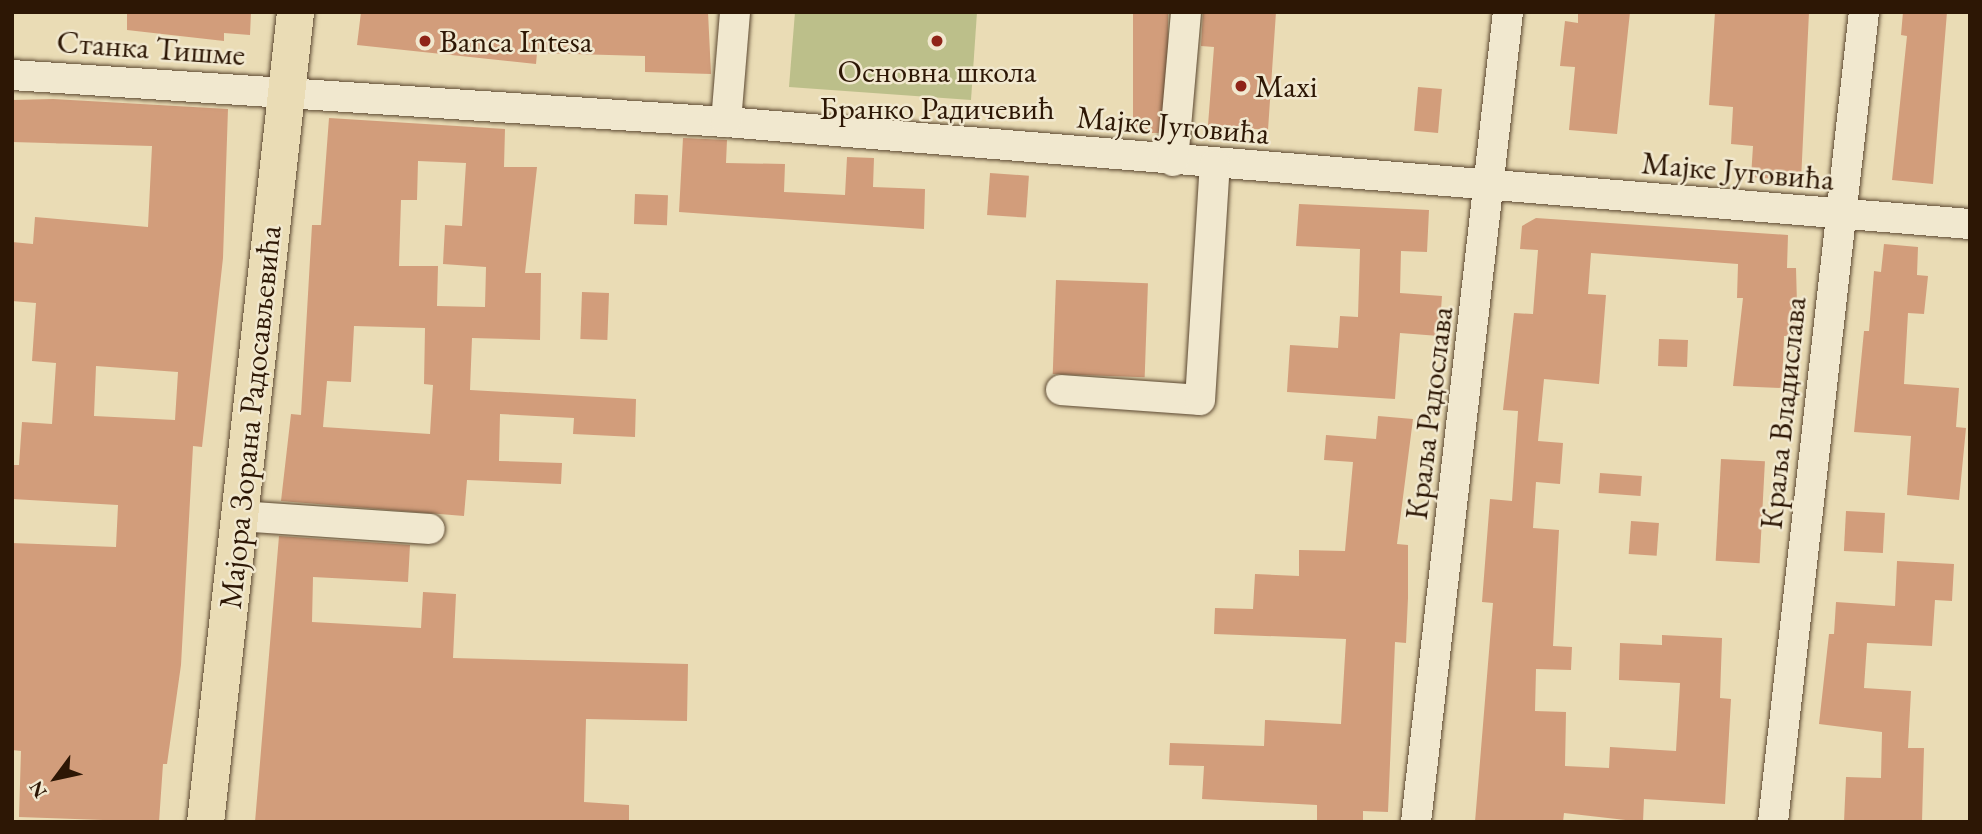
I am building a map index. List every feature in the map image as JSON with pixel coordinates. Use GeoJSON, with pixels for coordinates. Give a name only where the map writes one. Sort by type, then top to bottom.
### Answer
{"type":"FeatureCollection","features":[{"type":"Feature","properties":{"kind":"main road","name":"Мајора Зорана Радосављевића"},"geometry":{"type":"LineString","coordinates":[[205,822],[295,12]]}},
{"type":"Feature","properties":{"kind":"street"},"geometry":{"type":"LineString","coordinates":[[726,122],[735,12]]}},
{"type":"Feature","properties":{"kind":"street"},"geometry":{"type":"LineString","coordinates":[[1173,161],[1186,12]]}},
{"type":"Feature","properties":{"kind":"street","name":"Краља Радослава"},"geometry":{"type":"LineString","coordinates":[[1416,822],[1491,186],[1508,12]]}},
{"type":"Feature","properties":{"kind":"street","name":"Краља Владислава"},"geometry":{"type":"LineString","coordinates":[[1773,822],[1864,12]]}},
{"type":"Feature","properties":{"kind":"street","name":"Станка Тишме"},"geometry":{"type":"LineString","coordinates":[[12,75],[286,92]]}},
{"type":"Feature","properties":{"kind":"street","name":"Мајке Југовића"},"geometry":{"type":"LineString","coordinates":[[286,92],[726,122],[1173,161],[1970,224]]}},
{"type":"Feature","properties":{"kind":"street"},"geometry":{"type":"LineString","coordinates":[[1061,390],[1200,400],[1216,164]]}},
{"type":"Feature","properties":{"kind":"street"},"geometry":{"type":"LineString","coordinates":[[239,516],[430,529]]}},
{"type":"Feature","properties":{"kind":"green space"},"geometry":{"type":"Polygon","coordinates":[[[795,12],[977,12],[971,100],[789,87],[795,12]]]}},
{"type":"Feature","properties":{"kind":"building"},"geometry":{"type":"Polygon","coordinates":[[[127,12],[251,12],[250,35],[224,33],[224,41],[127,30],[127,12]]]}},
{"type":"Feature","properties":{"kind":"building"},"geometry":{"type":"Polygon","coordinates":[[[361,12],[708,12],[711,74],[645,72],[645,56],[537,53],[536,64],[357,45],[361,12]]]}},
{"type":"Feature","properties":{"kind":"building"},"geometry":{"type":"Polygon","coordinates":[[[1133,12],[1168,12],[1168,133],[1133,133],[1133,12]]]}},
{"type":"Feature","properties":{"kind":"building","name":"Maxi"},"geometry":{"type":"Polygon","coordinates":[[[1203,12],[1276,12],[1268,130],[1208,125],[1214,47],[1201,46],[1203,12]]]}},
{"type":"Feature","properties":{"kind":"building"},"geometry":{"type":"Polygon","coordinates":[[[1578,12],[1630,12],[1617,134],[1569,130],[1575,67],[1560,66],[1565,21],[1578,23],[1578,12]]]}},
{"type":"Feature","properties":{"kind":"building"},"geometry":{"type":"Polygon","coordinates":[[[1715,12],[1809,12],[1801,181],[1751,177],[1753,146],[1731,144],[1733,107],[1709,105],[1715,12]]]}},
{"type":"Feature","properties":{"kind":"building"},"geometry":{"type":"Polygon","coordinates":[[[1903,12],[1947,12],[1933,184],[1892,180],[1907,36],[1901,35],[1903,12]]]}},
{"type":"Feature","properties":{"kind":"building"},"geometry":{"type":"Polygon","coordinates":[[[1418,87],[1442,89],[1438,133],[1414,131],[1418,87]]]}},
{"type":"Feature","properties":{"kind":"building"},"geometry":{"type":"Polygon","coordinates":[[[53,99],[228,109],[223,258],[202,447],[193,446],[181,665],[167,764],[163,764],[159,822],[19,817],[21,751],[12,750],[12,543],[116,547],[118,505],[12,499],[12,465],[19,465],[22,422],[52,424],[56,363],[32,361],[36,303],[12,301],[12,242],[33,244],[35,217],[148,227],[152,146],[12,142],[12,100],[53,99]],[[96,366],[94,416],[175,420],[178,372],[96,366]]]}},
{"type":"Feature","properties":{"kind":"building"},"geometry":{"type":"Polygon","coordinates":[[[329,118],[505,129],[504,167],[537,167],[525,273],[541,273],[540,340],[472,338],[470,390],[636,399],[635,437],[573,434],[574,418],[500,414],[499,461],[562,463],[561,484],[467,480],[464,516],[281,501],[291,414],[301,415],[312,225],[321,225],[329,118]],[[418,161],[417,200],[401,200],[399,266],[438,266],[437,306],[485,307],[486,267],[443,264],[445,225],[462,226],[466,163],[418,161]],[[354,326],[351,382],[327,381],[323,427],[430,434],[433,385],[424,384],[425,328],[354,326]]]}},
{"type":"Feature","properties":{"kind":"building"},"geometry":{"type":"Polygon","coordinates":[[[683,138],[727,140],[726,163],[785,164],[784,192],[845,195],[847,157],[874,158],[873,187],[925,189],[924,229],[679,212],[683,138]]]}},
{"type":"Feature","properties":{"kind":"building"},"geometry":{"type":"Polygon","coordinates":[[[990,173],[1029,176],[1026,218],[987,215],[990,173]]]}},
{"type":"Feature","properties":{"kind":"building"},"geometry":{"type":"Polygon","coordinates":[[[635,194],[668,195],[667,225],[634,224],[635,194]]]}},
{"type":"Feature","properties":{"kind":"building"},"geometry":{"type":"Polygon","coordinates":[[[1299,204],[1429,210],[1427,252],[1401,251],[1400,293],[1442,296],[1439,336],[1400,333],[1395,399],[1287,392],[1290,345],[1338,348],[1340,316],[1358,317],[1360,249],[1296,246],[1299,204]]]}},
{"type":"Feature","properties":{"kind":"building"},"geometry":{"type":"Polygon","coordinates":[[[1536,218],[1788,235],[1787,268],[1796,268],[1797,305],[1795,336],[1784,336],[1782,388],[1733,386],[1743,298],[1737,298],[1738,264],[1591,253],[1588,294],[1606,295],[1599,384],[1544,379],[1538,441],[1563,443],[1560,484],[1536,482],[1533,528],[1559,530],[1553,646],[1572,647],[1571,670],[1536,669],[1535,711],[1566,712],[1565,766],[1609,768],[1610,747],[1676,751],[1680,683],[1619,680],[1620,643],[1662,645],[1662,635],[1722,638],[1720,698],[1731,699],[1725,804],[1644,799],[1643,822],[1564,813],[1563,822],[1475,822],[1493,603],[1482,602],[1490,499],[1512,501],[1518,411],[1503,410],[1514,313],[1533,314],[1538,250],[1520,249],[1522,226],[1536,218]]]}},
{"type":"Feature","properties":{"kind":"building"},"geometry":{"type":"Polygon","coordinates":[[[1884,244],[1918,247],[1917,275],[1928,276],[1924,314],[1908,313],[1904,384],[1959,388],[1956,427],[1966,428],[1959,500],[1907,495],[1911,436],[1854,432],[1864,331],[1869,331],[1874,271],[1881,272],[1884,244]]]}},
{"type":"Feature","properties":{"kind":"building"},"geometry":{"type":"Polygon","coordinates":[[[1056,280],[1148,283],[1145,377],[1053,374],[1056,280]]]}},
{"type":"Feature","properties":{"kind":"building"},"geometry":{"type":"Polygon","coordinates":[[[582,292],[609,293],[607,340],[580,339],[582,292]]]}},
{"type":"Feature","properties":{"kind":"building"},"geometry":{"type":"Polygon","coordinates":[[[1659,339],[1688,340],[1687,367],[1658,366],[1659,339]]]}},
{"type":"Feature","properties":{"kind":"building"},"geometry":{"type":"Polygon","coordinates":[[[1378,416],[1413,419],[1397,544],[1408,545],[1408,598],[1406,643],[1395,642],[1388,812],[1363,811],[1363,822],[1317,822],[1317,805],[1202,799],[1204,766],[1169,765],[1170,743],[1264,746],[1265,720],[1341,724],[1346,639],[1214,634],[1215,608],[1253,609],[1255,574],[1299,576],[1299,550],[1345,551],[1353,462],[1324,460],[1326,435],[1376,439],[1378,416]]]}},
{"type":"Feature","properties":{"kind":"building"},"geometry":{"type":"Polygon","coordinates":[[[1721,459],[1765,461],[1760,563],[1716,561],[1721,459]]]}},
{"type":"Feature","properties":{"kind":"building"},"geometry":{"type":"Polygon","coordinates":[[[1600,473],[1642,476],[1641,496],[1599,493],[1600,473]]]}},
{"type":"Feature","properties":{"kind":"building"},"geometry":{"type":"Polygon","coordinates":[[[1846,511],[1885,513],[1883,553],[1844,551],[1846,511]]]}},
{"type":"Feature","properties":{"kind":"building"},"geometry":{"type":"Polygon","coordinates":[[[1631,521],[1659,523],[1657,556],[1629,554],[1631,521]]]}},
{"type":"Feature","properties":{"kind":"building"},"geometry":{"type":"Polygon","coordinates":[[[279,536],[410,545],[408,582],[313,577],[312,622],[421,628],[423,592],[456,594],[453,658],[688,664],[687,721],[586,719],[584,802],[629,805],[629,822],[255,822],[279,536]]]}},
{"type":"Feature","properties":{"kind":"building"},"geometry":{"type":"Polygon","coordinates":[[[1897,561],[1954,564],[1952,601],[1935,600],[1932,646],[1867,643],[1864,688],[1911,691],[1908,748],[1924,748],[1922,822],[1844,822],[1846,777],[1881,778],[1882,732],[1819,724],[1829,634],[1834,634],[1836,602],[1895,606],[1897,561]]]}},
{"type":"Feature","properties":{"kind":"place","name":"Banca Intesa"},"geometry":{"type":"Point","coordinates":[425,41]}},
{"type":"Feature","properties":{"kind":"place","name":"Основна школа Бранко Радичевић"},"geometry":{"type":"Point","coordinates":[937,41]}},
{"type":"Feature","properties":{"kind":"place","name":"Maxi"},"geometry":{"type":"Point","coordinates":[1241,86]}}]}
